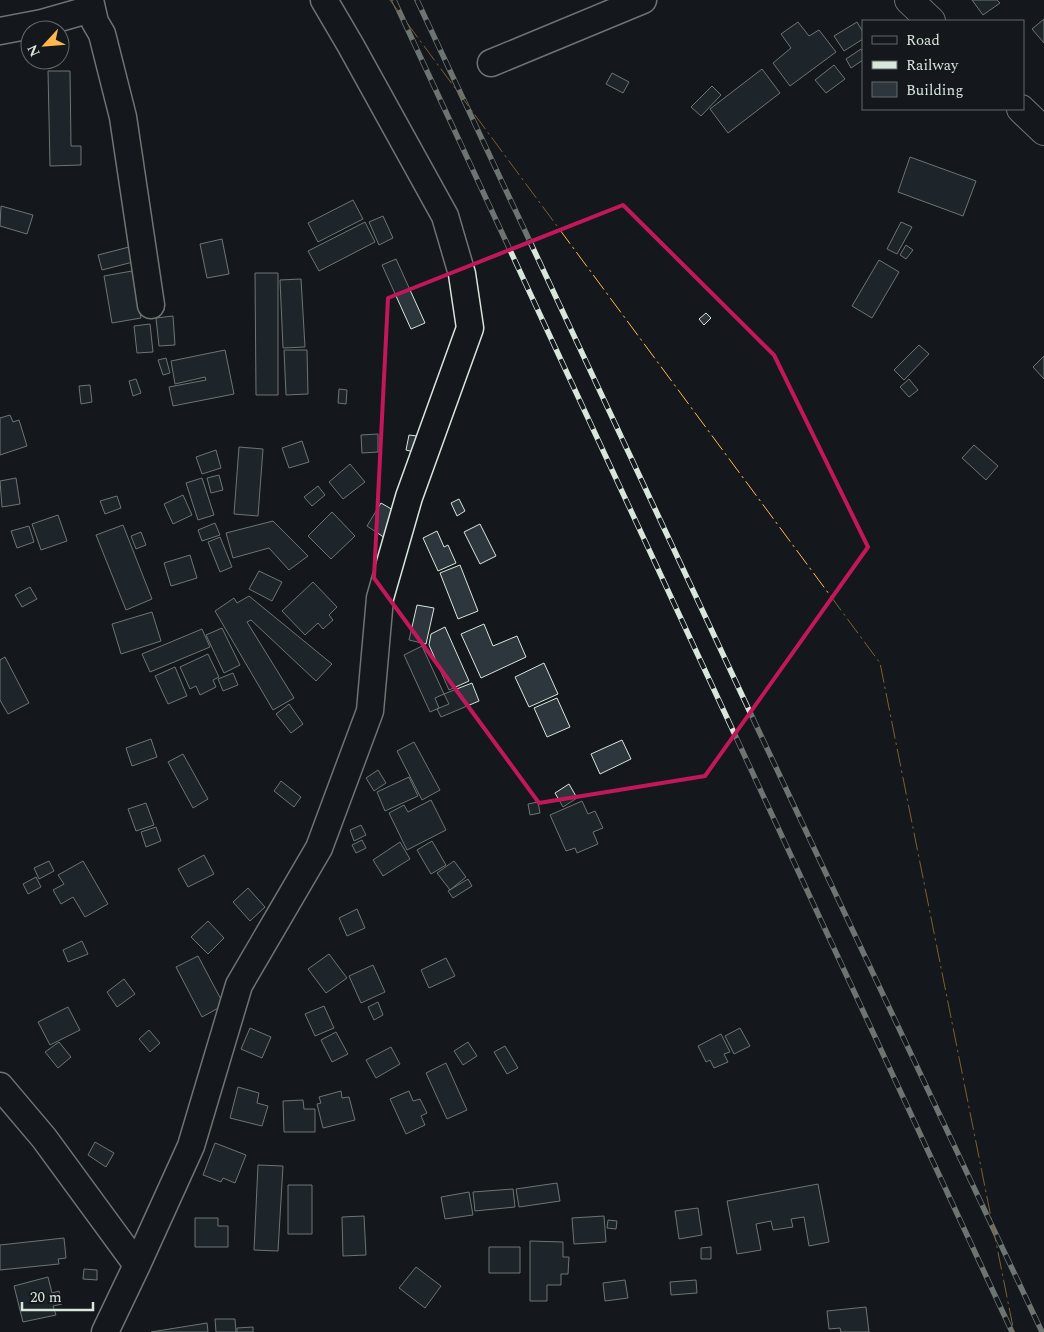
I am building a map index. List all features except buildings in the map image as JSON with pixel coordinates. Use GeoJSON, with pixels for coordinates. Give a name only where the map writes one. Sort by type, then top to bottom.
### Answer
{"type":"FeatureCollection","features":[{"type":"Feature","properties":{"kind":"main road"},"geometry":{"type":"LineString","coordinates":[[909,0],[930,20]]}},
{"type":"Feature","properties":{"kind":"main road"},"geometry":{"type":"LineString","coordinates":[[1022,110],[1044,131]]}},
{"type":"Feature","properties":{"kind":"street"},"geometry":{"type":"LineString","coordinates":[[105,1332],[191,1146],[239,985],[319,848],[370,711],[380,598],[409,497],[470,328],[462,274],[445,216],[356,54],[324,0]]}},
{"type":"Feature","properties":{"kind":"street"},"geometry":{"type":"LineString","coordinates":[[491,63],[644,0]]}},
{"type":"Feature","properties":{"kind":"street"},"geometry":{"type":"LineString","coordinates":[[0,31],[42,23],[90,5],[95,22],[102,34],[124,117],[151,305]]}},
{"type":"Feature","properties":{"kind":"street"},"geometry":{"type":"LineString","coordinates":[[0,1086],[44,1138],[137,1265]]}},
{"type":"Feature","properties":{"kind":"highlighted area"},"geometry":{"type":"Polygon","coordinates":[[[623,205],[774,355],[868,547],[705,776],[539,803],[374,578],[388,298],[623,205]]]}},
{"type":"Feature","properties":{"kind":"railway"},"geometry":{"type":"LineString","coordinates":[[394,0],[1012,1332]]}},
{"type":"Feature","properties":{"kind":"railway"},"geometry":{"type":"LineString","coordinates":[[417,0],[1042,1332]]}},
{"type":"Feature","properties":{"kind":"power"},"geometry":{"type":"LineString","coordinates":[[390,0],[880,663],[1014,1332]]}}]}
